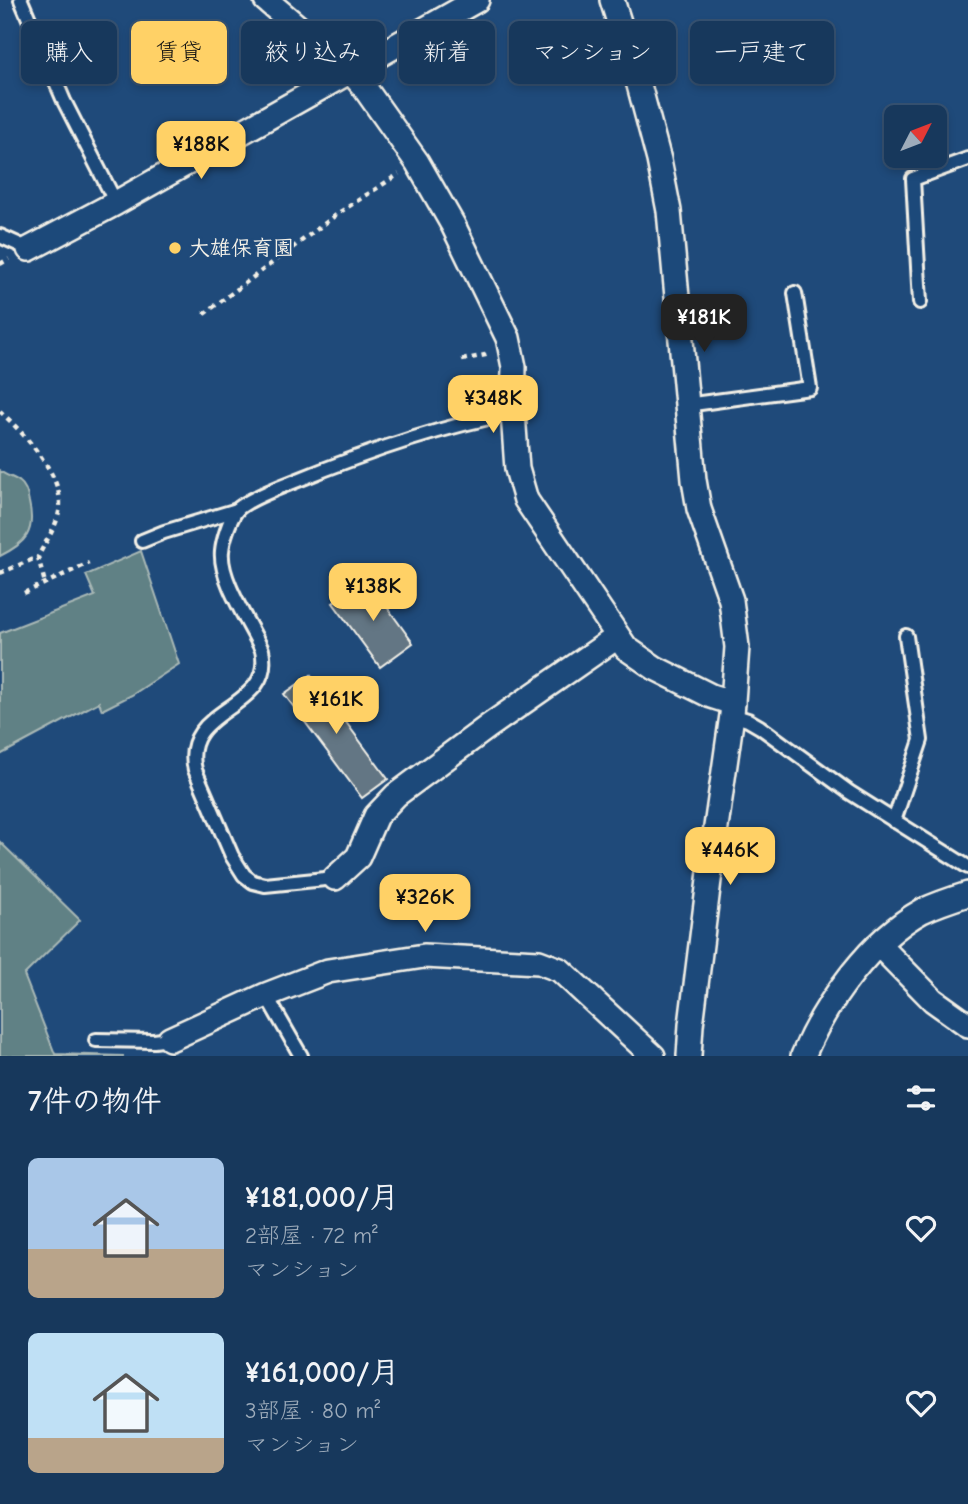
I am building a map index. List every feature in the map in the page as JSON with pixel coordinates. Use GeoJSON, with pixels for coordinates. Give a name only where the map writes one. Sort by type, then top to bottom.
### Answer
{"type":"FeatureCollection","features":[{"type":"Feature","properties":{"kind":"street"},"geometry":{"type":"LineString","coordinates":[[266,0],[291,21]]}},
{"type":"Feature","properties":{"kind":"street"},"geometry":{"type":"LineString","coordinates":[[385,53],[477,0]]}},
{"type":"Feature","properties":{"kind":"street"},"geometry":{"type":"LineString","coordinates":[[612,0],[659,160],[666,198],[694,480],[699,509],[728,590],[737,647],[733,709],[709,875],[689,1056]]}},
{"type":"Feature","properties":{"kind":"street"},"geometry":{"type":"LineString","coordinates":[[21,253],[329,84]]}},
{"type":"Feature","properties":{"kind":"street"},"geometry":{"type":"LineString","coordinates":[[360,84],[417,162],[459,237],[508,338],[514,367],[513,413],[517,469],[526,500],[626,648],[655,668],[733,709]]}},
{"type":"Feature","properties":{"kind":"street"},"geometry":{"type":"LineString","coordinates":[[335,878],[358,858],[376,816],[396,796],[489,726],[617,637]]}},
{"type":"Feature","properties":{"kind":"street"},"geometry":{"type":"LineString","coordinates":[[803,1056],[820,1020],[835,998],[852,974],[879,945],[896,929],[923,911],[968,894]]}},
{"type":"Feature","properties":{"kind":"street"},"geometry":{"type":"LineString","coordinates":[[879,945],[933,1000],[968,1025]]}},
{"type":"Feature","properties":{"kind":"street"},"geometry":{"type":"LineString","coordinates":[[170,1039],[266,995],[328,971],[424,956],[539,962],[561,970],[653,1056]]}},
{"type":"Feature","properties":{"kind":"lane"},"geometry":{"type":"LineString","coordinates":[[21,0],[64,101],[116,203]]}},
{"type":"Feature","properties":{"kind":"lane"},"geometry":{"type":"LineString","coordinates":[[920,302],[913,179],[968,159]]}},
{"type":"Feature","properties":{"kind":"lane"},"geometry":{"type":"LineString","coordinates":[[0,236],[21,253]]}},
{"type":"Feature","properties":{"kind":"lane"},"geometry":{"type":"LineString","coordinates":[[687,405],[810,388],[796,293]]}},
{"type":"Feature","properties":{"kind":"lane"},"geometry":{"type":"LineString","coordinates":[[142,541],[237,510],[268,492],[356,457],[481,419],[513,413]]}},
{"type":"Feature","properties":{"kind":"lane"},"geometry":{"type":"LineString","coordinates":[[237,510],[223,541],[222,564],[262,649],[264,673],[250,692],[200,733],[194,744],[192,757],[195,770],[232,856],[244,875],[265,885],[335,878]]}},
{"type":"Feature","properties":{"kind":"lane"},"geometry":{"type":"LineString","coordinates":[[894,821],[921,740],[906,636]]}},
{"type":"Feature","properties":{"kind":"lane"},"geometry":{"type":"LineString","coordinates":[[733,709],[849,792],[968,867]]}},
{"type":"Feature","properties":{"kind":"lane"},"geometry":{"type":"LineString","coordinates":[[266,995],[300,1056]]}},
{"type":"Feature","properties":{"kind":"lane"},"geometry":{"type":"LineString","coordinates":[[96,1040],[170,1039]]}},
{"type":"Feature","properties":{"kind":"path"},"geometry":{"type":"LineString","coordinates":[[204,314],[340,212],[417,162]]}},
{"type":"Feature","properties":{"kind":"path"},"geometry":{"type":"LineString","coordinates":[[0,264],[21,253]]}},
{"type":"Feature","properties":{"kind":"path"},"geometry":{"type":"LineString","coordinates":[[462,360],[494,353],[511,354]]}},
{"type":"Feature","properties":{"kind":"path"},"geometry":{"type":"LineString","coordinates":[[0,411],[47,465],[57,488],[60,509],[56,523],[38,557],[0,573]]}},
{"type":"Feature","properties":{"kind":"path"},"geometry":{"type":"LineString","coordinates":[[38,557],[45,583]]}},
{"type":"Feature","properties":{"kind":"path"},"geometry":{"type":"LineString","coordinates":[[24,593],[89,563]]}},
{"type":"Feature","properties":{"kind":"green space"},"geometry":{"type":"Polygon","coordinates":[[[0,471],[24,486],[29,500],[31,521],[30,529],[22,541],[0,556],[0,471]]]}},
{"type":"Feature","properties":{"kind":"green space"},"geometry":{"type":"Polygon","coordinates":[[[141,551],[179,664],[132,695],[102,710],[99,702],[0,755],[0,633],[95,596],[86,575],[141,551]]]}},
{"type":"Feature","properties":{"kind":"green space"},"geometry":{"type":"Polygon","coordinates":[[[0,842],[80,920],[24,975],[55,1054],[124,1056],[0,1056],[0,842]]]}},
{"type":"Feature","properties":{"kind":"building"},"geometry":{"type":"Polygon","coordinates":[[[366,578],[413,643],[380,667],[333,603],[366,578]]]}},
{"type":"Feature","properties":{"kind":"building"},"geometry":{"type":"Polygon","coordinates":[[[311,675],[388,779],[362,798],[284,694],[311,675]]]}},
{"type":"Feature","properties":{"kind":"place","name":"大雄保育園"},"geometry":{"type":"Point","coordinates":[175,248]}}]}
